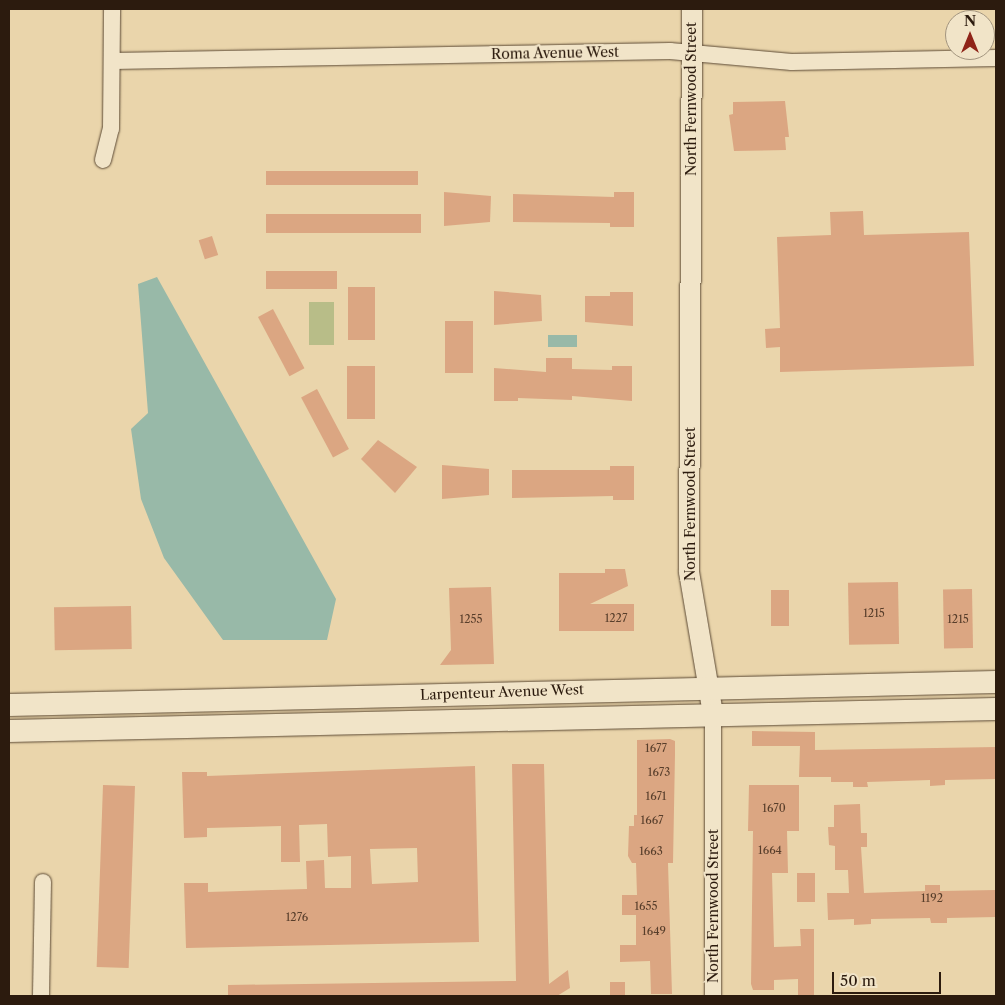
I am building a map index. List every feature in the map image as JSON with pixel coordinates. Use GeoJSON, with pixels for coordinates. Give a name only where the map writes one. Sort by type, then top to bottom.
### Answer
{"type":"FeatureCollection","features":[{"type":"Feature","properties":{"kind":"main road","name":"Larpenteur Avenue West"},"geometry":{"type":"LineString","coordinates":[[9,705],[709,687],[996,682]]}},
{"type":"Feature","properties":{"kind":"main road","name":"Larpenteur Avenue West"},"geometry":{"type":"LineString","coordinates":[[9,731],[996,709]]}},
{"type":"Feature","properties":{"kind":"street"},"geometry":{"type":"LineString","coordinates":[[103,160],[111,129],[112,9]]}},
{"type":"Feature","properties":{"kind":"street","name":"North Fernwood Street"},"geometry":{"type":"LineString","coordinates":[[692,9],[689,572],[713,714],[713,996]]}},
{"type":"Feature","properties":{"kind":"street","name":"Roma Avenue West"},"geometry":{"type":"LineString","coordinates":[[113,61],[691,51],[792,62],[996,58]]}},
{"type":"Feature","properties":{"kind":"street"},"geometry":{"type":"LineString","coordinates":[[42,996],[43,882]]}},
{"type":"Feature","properties":{"kind":"green space"},"geometry":{"type":"Polygon","coordinates":[[[309,302],[334,302],[334,345],[309,345],[309,302]]]}},
{"type":"Feature","properties":{"kind":"shaded area"},"geometry":{"type":"Polygon","coordinates":[[[157,277],[336,599],[327,640],[223,640],[164,558],[141,499],[131,429],[148,413],[138,284],[157,277]]]}},
{"type":"Feature","properties":{"kind":"shaded area"},"geometry":{"type":"Polygon","coordinates":[[[548,335],[577,335],[577,347],[548,347],[548,335]]]}},
{"type":"Feature","properties":{"kind":"building"},"geometry":{"type":"Polygon","coordinates":[[[785,101],[789,137],[785,137],[786,150],[734,151],[729,115],[733,114],[733,102],[785,101]]]}},
{"type":"Feature","properties":{"kind":"building"},"geometry":{"type":"Polygon","coordinates":[[[266,171],[418,171],[418,185],[266,185],[266,171]]]}},
{"type":"Feature","properties":{"kind":"building"},"geometry":{"type":"Polygon","coordinates":[[[444,192],[491,196],[490,222],[444,226],[444,192]]]}},
{"type":"Feature","properties":{"kind":"building"},"geometry":{"type":"Polygon","coordinates":[[[614,192],[634,192],[634,227],[610,227],[610,223],[513,222],[513,194],[614,197],[614,192]]]}},
{"type":"Feature","properties":{"kind":"building"},"geometry":{"type":"Polygon","coordinates":[[[863,211],[864,235],[969,232],[974,366],[780,372],[780,347],[766,348],[765,329],[780,328],[777,237],[831,235],[830,212],[863,211]]]}},
{"type":"Feature","properties":{"kind":"building"},"geometry":{"type":"Polygon","coordinates":[[[266,214],[421,214],[421,233],[266,233],[266,214]]]}},
{"type":"Feature","properties":{"kind":"building"},"geometry":{"type":"Polygon","coordinates":[[[212,236],[218,255],[205,259],[199,240],[212,236]]]}},
{"type":"Feature","properties":{"kind":"building"},"geometry":{"type":"Polygon","coordinates":[[[266,271],[337,271],[337,289],[266,289],[266,271]]]}},
{"type":"Feature","properties":{"kind":"building"},"geometry":{"type":"Polygon","coordinates":[[[348,287],[375,287],[375,340],[348,340],[348,287]]]}},
{"type":"Feature","properties":{"kind":"building"},"geometry":{"type":"Polygon","coordinates":[[[494,291],[541,295],[542,321],[494,325],[494,291]]]}},
{"type":"Feature","properties":{"kind":"building"},"geometry":{"type":"Polygon","coordinates":[[[610,292],[633,292],[633,326],[585,322],[585,296],[610,296],[610,292]]]}},
{"type":"Feature","properties":{"kind":"building"},"geometry":{"type":"Polygon","coordinates":[[[273,309],[304,368],[289,376],[258,317],[273,309]]]}},
{"type":"Feature","properties":{"kind":"building"},"geometry":{"type":"Polygon","coordinates":[[[445,321],[473,321],[473,373],[445,373],[445,321]]]}},
{"type":"Feature","properties":{"kind":"building"},"geometry":{"type":"Polygon","coordinates":[[[546,358],[572,358],[572,369],[612,370],[612,366],[632,366],[632,401],[572,396],[572,400],[518,398],[518,401],[494,401],[494,368],[546,372],[546,358]]]}},
{"type":"Feature","properties":{"kind":"building"},"geometry":{"type":"Polygon","coordinates":[[[347,366],[375,366],[375,419],[347,419],[347,366]]]}},
{"type":"Feature","properties":{"kind":"building"},"geometry":{"type":"Polygon","coordinates":[[[317,389],[349,449],[333,457],[301,397],[317,389]]]}},
{"type":"Feature","properties":{"kind":"building"},"geometry":{"type":"Polygon","coordinates":[[[378,440],[417,467],[395,493],[361,459],[378,440]]]}},
{"type":"Feature","properties":{"kind":"building"},"geometry":{"type":"Polygon","coordinates":[[[442,465],[489,469],[489,495],[442,499],[442,465]]]}},
{"type":"Feature","properties":{"kind":"building"},"geometry":{"type":"Polygon","coordinates":[[[610,466],[634,466],[634,500],[613,500],[613,496],[512,498],[512,470],[610,470],[610,466]]]}},
{"type":"Feature","properties":{"kind":"building"},"geometry":{"type":"Polygon","coordinates":[[[605,569],[625,569],[628,586],[590,604],[634,604],[634,631],[559,631],[559,573],[605,573],[605,569]]]}},
{"type":"Feature","properties":{"kind":"building"},"geometry":{"type":"Polygon","coordinates":[[[898,582],[899,644],[849,645],[848,583],[898,582]]]}},
{"type":"Feature","properties":{"kind":"building"},"geometry":{"type":"Polygon","coordinates":[[[491,587],[494,664],[440,665],[451,650],[449,588],[491,587]]]}},
{"type":"Feature","properties":{"kind":"building"},"geometry":{"type":"Polygon","coordinates":[[[972,589],[973,648],[944,648],[943,590],[972,589]]]}},
{"type":"Feature","properties":{"kind":"building"},"geometry":{"type":"Polygon","coordinates":[[[771,590],[789,590],[789,626],[771,626],[771,590]]]}},
{"type":"Feature","properties":{"kind":"building"},"geometry":{"type":"Polygon","coordinates":[[[131,606],[132,649],[55,650],[54,607],[131,606]]]}},
{"type":"Feature","properties":{"kind":"building"},"geometry":{"type":"Polygon","coordinates":[[[752,731],[815,732],[815,750],[996,747],[996,779],[945,780],[945,785],[930,786],[930,780],[867,782],[868,787],[853,787],[853,782],[831,782],[831,777],[799,777],[800,746],[752,746],[752,731]]]}},
{"type":"Feature","properties":{"kind":"building"},"geometry":{"type":"Polygon","coordinates":[[[670,739],[675,741],[673,863],[668,863],[672,994],[651,994],[650,961],[620,962],[620,945],[636,945],[636,915],[622,915],[622,895],[637,895],[636,863],[632,863],[628,856],[629,826],[634,826],[634,815],[637,815],[637,740],[670,739]]]}},
{"type":"Feature","properties":{"kind":"building"},"geometry":{"type":"Polygon","coordinates":[[[512,764],[544,764],[549,984],[568,970],[570,988],[557,996],[228,996],[228,985],[516,981],[512,764]]]}},
{"type":"Feature","properties":{"kind":"building"},"geometry":{"type":"Polygon","coordinates":[[[475,766],[479,942],[186,948],[184,883],[208,883],[208,892],[307,889],[306,861],[324,860],[325,888],[351,888],[351,856],[328,857],[327,824],[299,825],[300,862],[281,862],[281,826],[207,828],[207,837],[184,838],[182,772],[207,772],[207,776],[475,766]],[[417,848],[370,849],[372,884],[418,882],[417,848]]]}},
{"type":"Feature","properties":{"kind":"building"},"geometry":{"type":"Polygon","coordinates":[[[103,785],[135,786],[129,968],[97,967],[103,785]]]}},
{"type":"Feature","properties":{"kind":"building"},"geometry":{"type":"Polygon","coordinates":[[[749,785],[799,785],[799,831],[787,831],[788,873],[772,873],[774,947],[801,946],[800,929],[814,929],[814,995],[798,996],[798,979],[774,980],[774,990],[753,990],[751,984],[753,831],[748,831],[749,785]]]}},
{"type":"Feature","properties":{"kind":"building"},"geometry":{"type":"Polygon","coordinates":[[[860,804],[861,833],[867,833],[867,847],[861,847],[864,893],[925,891],[925,885],[940,885],[940,891],[996,890],[996,917],[947,918],[947,923],[931,923],[930,918],[871,919],[871,924],[854,925],[854,919],[828,920],[827,893],[849,893],[848,870],[835,870],[835,846],[829,845],[828,827],[834,827],[834,805],[860,804]]]}},
{"type":"Feature","properties":{"kind":"building"},"geometry":{"type":"Polygon","coordinates":[[[797,873],[815,873],[815,902],[797,902],[797,873]]]}},
{"type":"Feature","properties":{"kind":"building"},"geometry":{"type":"Polygon","coordinates":[[[610,982],[625,982],[625,995],[610,995],[610,982]]]}}]}
